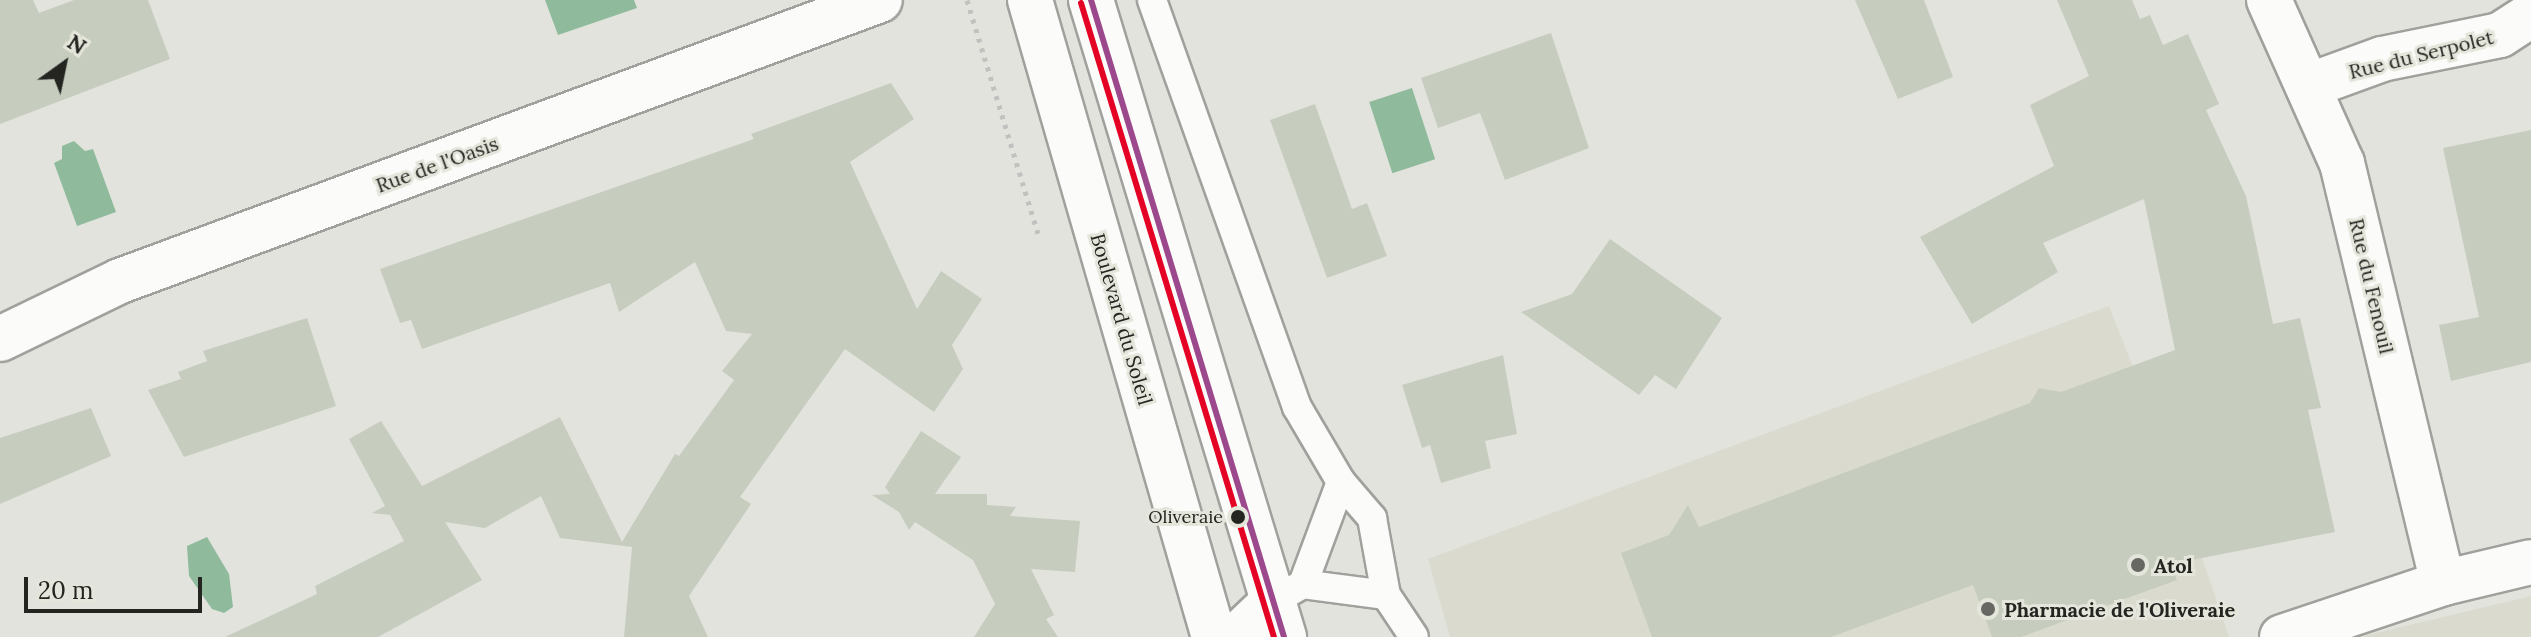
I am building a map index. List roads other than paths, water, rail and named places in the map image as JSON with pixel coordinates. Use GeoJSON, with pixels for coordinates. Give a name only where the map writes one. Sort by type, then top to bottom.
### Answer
{"type":"FeatureCollection","features":[{"type":"Feature","properties":{"kind":"street","name":"Rue de l'Oasis"},"geometry":{"type":"LineString","coordinates":[[0,339],[120,281],[880,0]]}},
{"type":"Feature","properties":{"kind":"street","name":"Boulevard du Soleil"},"geometry":{"type":"LineString","coordinates":[[1030,0],[1214,637]]}},
{"type":"Feature","properties":{"kind":"street"},"geometry":{"type":"LineString","coordinates":[[1091,0],[1287,607],[1236,637]]}},
{"type":"Feature","properties":{"kind":"street","name":"Rue du Fenouil"},"geometry":{"type":"LineString","coordinates":[[2269,0],[2342,163],[2443,583]]}},
{"type":"Feature","properties":{"kind":"street","name":"Rue du Serpolet"},"geometry":{"type":"LineString","coordinates":[[2308,86],[2382,59],[2500,35],[2531,15]]}},
{"type":"Feature","properties":{"kind":"street"},"geometry":{"type":"LineString","coordinates":[[2282,637],[2443,583],[2531,562]]}},
{"type":"Feature","properties":{"kind":"lane"},"geometry":{"type":"LineString","coordinates":[[1152,0],[1297,407],[1341,482],[1372,518],[1386,595],[1414,637]]}},
{"type":"Feature","properties":{"kind":"lane"},"geometry":{"type":"LineString","coordinates":[[1287,607],[1341,482]]}},
{"type":"Feature","properties":{"kind":"lane"},"geometry":{"type":"LineString","coordinates":[[1287,607],[1386,595]]}},
{"type":"Feature","properties":{"kind":"place","name":"Oliveraie"},"geometry":{"type":"Point","coordinates":[1238,517]}},
{"type":"Feature","properties":{"kind":"place","name":"Atol"},"geometry":{"type":"Point","coordinates":[2138,565]}},
{"type":"Feature","properties":{"kind":"place","name":"Pharmacie de l'Oliveraie"},"geometry":{"type":"Point","coordinates":[1988,609]}}]}
